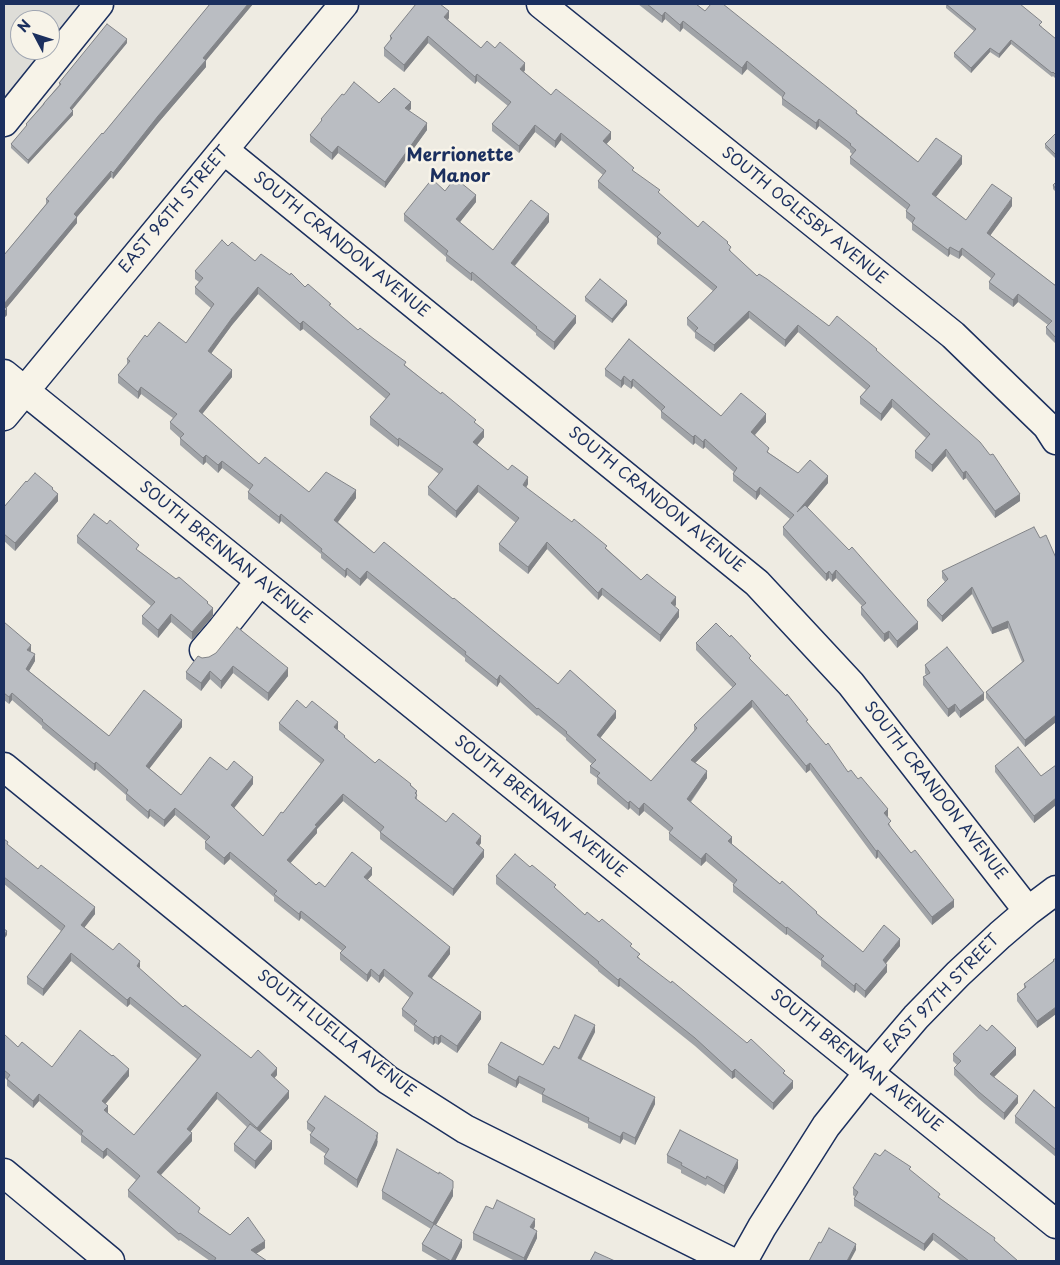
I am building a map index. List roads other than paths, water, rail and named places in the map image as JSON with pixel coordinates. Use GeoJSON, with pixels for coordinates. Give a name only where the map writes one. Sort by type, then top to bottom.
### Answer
{"type":"FeatureCollection","features":[{"type":"Feature","properties":{"kind":"street"},"geometry":{"type":"LineString","coordinates":[[4,122],[99,4]]}},
{"type":"Feature","properties":{"kind":"street","name":"EAST 96TH STREET"},"geometry":{"type":"LineString","coordinates":[[4,416],[14,382],[224,150],[344,4]]}},
{"type":"Feature","properties":{"kind":"street","name":"SOUTH OGLESBY AVENUE"},"geometry":{"type":"LineString","coordinates":[[541,4],[952,336],[1047,426],[1056,440]]}},
{"type":"Feature","properties":{"kind":"street","name":"SOUTH CRANDON AVENUE"},"geometry":{"type":"LineString","coordinates":[[224,150],[758,583],[851,684],[1028,911]]}},
{"type":"Feature","properties":{"kind":"street","name":"SOUTH BRENNAN AVENUE"},"geometry":{"type":"LineString","coordinates":[[14,382],[1056,1224]]}},
{"type":"Feature","properties":{"kind":"street"},"geometry":{"type":"LineString","coordinates":[[204,650],[260,581]]}},
{"type":"Feature","properties":{"kind":"street","name":"SOUTH LUELLA AVENUE"},"geometry":{"type":"LineString","coordinates":[[4,767],[388,1080],[465,1129],[730,1261]]}},
{"type":"Feature","properties":{"kind":"street","name":"EAST 97TH STREET"},"geometry":{"type":"LineString","coordinates":[[743,1261],[762,1227],[826,1126],[869,1072],[916,1017],[958,974],[1028,911],[1056,890]]}},
{"type":"Feature","properties":{"kind":"street"},"geometry":{"type":"LineString","coordinates":[[4,1174],[110,1261]]}},
{"type":"Feature","properties":{"kind":"district","name":"Merrionette Manor"},"geometry":{"type":"Point","coordinates":[460,166]}}]}
